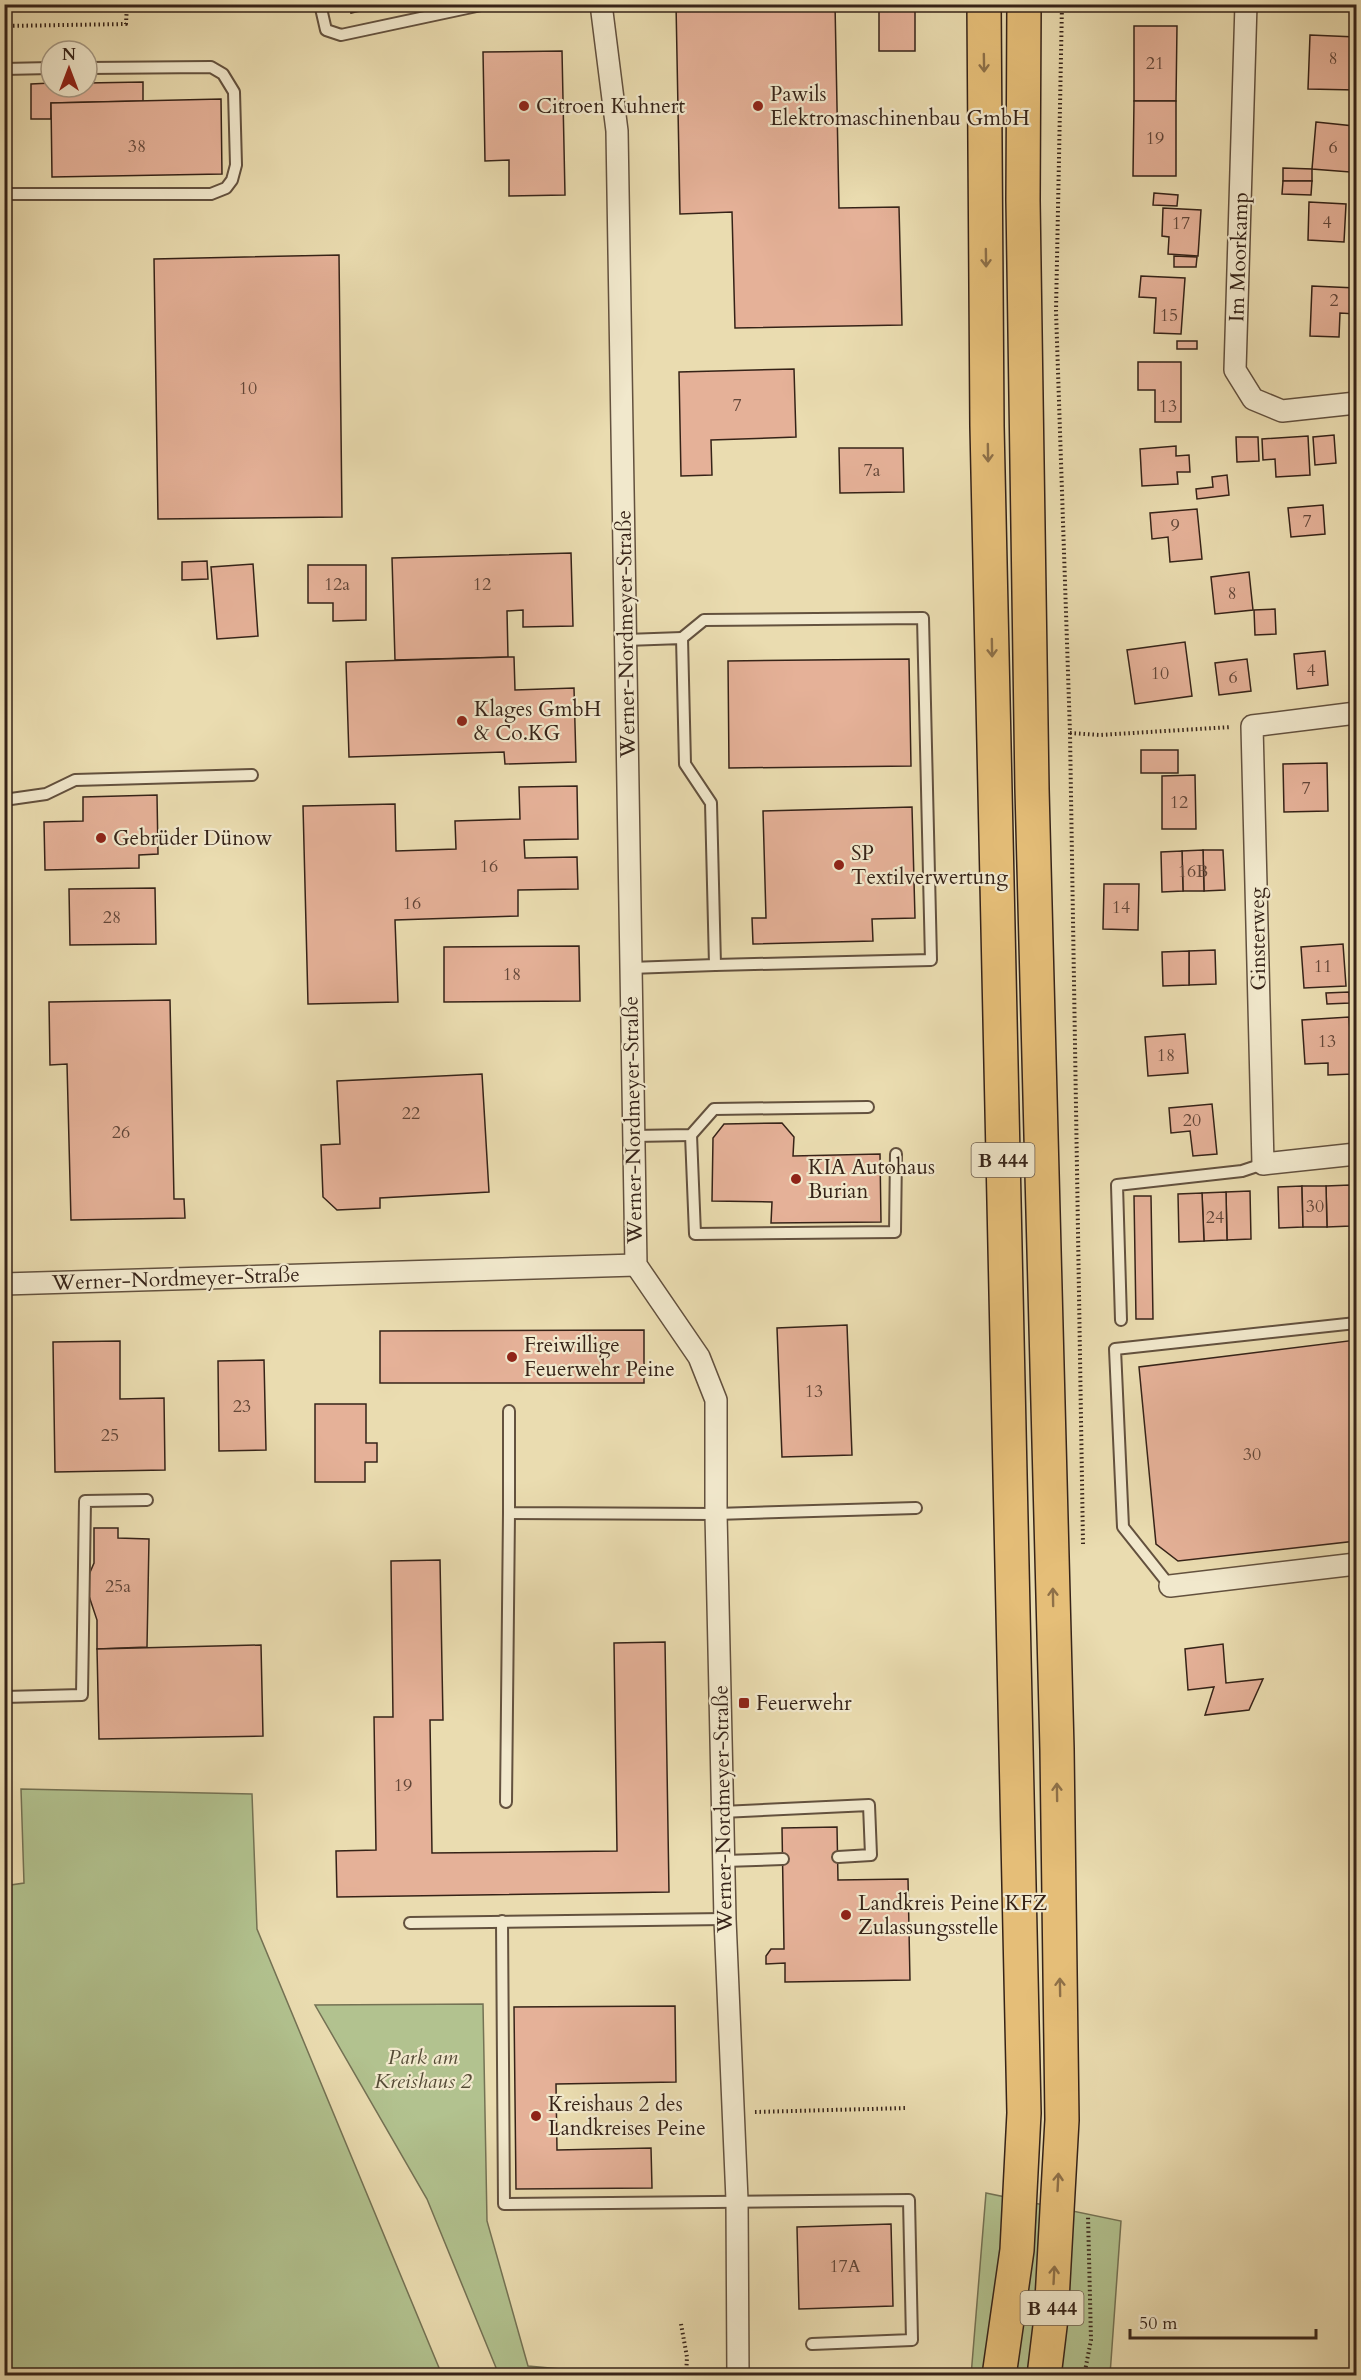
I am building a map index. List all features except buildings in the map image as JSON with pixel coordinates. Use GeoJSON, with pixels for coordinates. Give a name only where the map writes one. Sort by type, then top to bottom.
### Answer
{"type":"FeatureCollection","features":[{"type":"Feature","properties":{"kind":"highway","name":"B 444"},"geometry":{"type":"LineString","coordinates":[[984,4],[987,426],[1024,2113],[1017,2250],[999,2376]]}},
{"type":"Feature","properties":{"kind":"highway","name":"B 444"},"geometry":{"type":"LineString","coordinates":[[1024,4],[1023,200],[1032,789],[1057,1749],[1062,2120],[1051,2318],[1044,2376]]}},
{"type":"Feature","properties":{"kind":"street","name":"Werner-Nordmeyer-Straße"},"geometry":{"type":"LineString","coordinates":[[601,4],[617,131],[636,1265],[699,1357],[716,1400],[722,1812],[737,2200],[738,2376]]}},
{"type":"Feature","properties":{"kind":"street","name":"Im Moorkamp"},"geometry":{"type":"LineString","coordinates":[[1246,4],[1235,370],[1253,399],[1282,411],[1356,403]]}},
{"type":"Feature","properties":{"kind":"street"},"geometry":{"type":"LineString","coordinates":[[1252,726],[1356,713]]}},
{"type":"Feature","properties":{"kind":"street","name":"Ginsterweg"},"geometry":{"type":"LineString","coordinates":[[1252,726],[1263,1164]]}},
{"type":"Feature","properties":{"kind":"street"},"geometry":{"type":"LineString","coordinates":[[1263,1164],[1356,1154]]}},
{"type":"Feature","properties":{"kind":"street","name":"Werner-Nordmeyer-Straße"},"geometry":{"type":"LineString","coordinates":[[4,1284],[636,1265]]}},
{"type":"Feature","properties":{"kind":"street"},"geometry":{"type":"LineString","coordinates":[[1170,1586],[1356,1564]]}},
{"type":"Feature","properties":{"kind":"lane"},"geometry":{"type":"LineString","coordinates":[[320,4],[326,30],[340,35],[486,4]]}},
{"type":"Feature","properties":{"kind":"lane"},"geometry":{"type":"LineString","coordinates":[[4,194],[211,194],[226,189],[232,180],[236,165],[234,92],[223,74],[211,67],[99,68]]}},
{"type":"Feature","properties":{"kind":"lane"},"geometry":{"type":"LineString","coordinates":[[4,69],[39,68]]}},
{"type":"Feature","properties":{"kind":"lane"},"geometry":{"type":"LineString","coordinates":[[626,640],[682,638],[704,620],[923,618],[931,960],[630,968]]}},
{"type":"Feature","properties":{"kind":"lane"},"geometry":{"type":"LineString","coordinates":[[682,638],[685,764],[711,803],[715,965]]}},
{"type":"Feature","properties":{"kind":"lane"},"geometry":{"type":"LineString","coordinates":[[4,800],[46,794],[75,780],[252,776]]}},
{"type":"Feature","properties":{"kind":"lane"},"geometry":{"type":"LineString","coordinates":[[868,1107],[714,1109],[691,1135],[694,1234],[895,1232],[896,1154]]}},
{"type":"Feature","properties":{"kind":"lane"},"geometry":{"type":"LineString","coordinates":[[634,1136],[691,1135]]}},
{"type":"Feature","properties":{"kind":"lane"},"geometry":{"type":"LineString","coordinates":[[1121,1320],[1117,1185],[1242,1170],[1263,1164]]}},
{"type":"Feature","properties":{"kind":"lane"},"geometry":{"type":"LineString","coordinates":[[1170,1586],[1123,1527],[1115,1349],[1356,1323]]}},
{"type":"Feature","properties":{"kind":"lane"},"geometry":{"type":"LineString","coordinates":[[506,1803],[509,1411]]}},
{"type":"Feature","properties":{"kind":"lane"},"geometry":{"type":"LineString","coordinates":[[4,1697],[82,1695],[85,1501],[147,1500]]}},
{"type":"Feature","properties":{"kind":"lane"},"geometry":{"type":"LineString","coordinates":[[509,1513],[716,1514],[916,1508]]}},
{"type":"Feature","properties":{"kind":"lane"},"geometry":{"type":"LineString","coordinates":[[722,1812],[869,1805],[871,1855],[838,1857]]}},
{"type":"Feature","properties":{"kind":"lane"},"geometry":{"type":"LineString","coordinates":[[724,1861],[783,1859]]}},
{"type":"Feature","properties":{"kind":"lane"},"geometry":{"type":"LineString","coordinates":[[410,1923],[725,1919]]}},
{"type":"Feature","properties":{"kind":"lane"},"geometry":{"type":"LineString","coordinates":[[502,1921],[504,2204],[909,2200],[912,2340],[812,2344]]}},
{"type":"Feature","properties":{"kind":"path"},"geometry":{"type":"LineString","coordinates":[[4,26],[126,24],[127,4]]}},
{"type":"Feature","properties":{"kind":"path"},"geometry":{"type":"LineString","coordinates":[[1062,4],[1056,312],[1070,733],[1083,1545]]}},
{"type":"Feature","properties":{"kind":"path"},"geometry":{"type":"LineString","coordinates":[[1070,733],[1100,735],[1252,726]]}},
{"type":"Feature","properties":{"kind":"path"},"geometry":{"type":"LineString","coordinates":[[733,2112],[907,2108]]}},
{"type":"Feature","properties":{"kind":"path"},"geometry":{"type":"LineString","coordinates":[[1084,2376],[1091,2340],[1088,2209]]}},
{"type":"Feature","properties":{"kind":"path"},"geometry":{"type":"LineString","coordinates":[[681,2324],[687,2357],[686,2376]]}},
{"type":"Feature","properties":{"kind":"green space"},"geometry":{"type":"Polygon","coordinates":[[[21,1789],[252,1794],[257,1929],[442,2375],[5,2375],[4,1886],[24,1883],[21,1789]]]}},
{"type":"Feature","properties":{"kind":"green space","name":"Park am Kreishaus 2"},"geometry":{"type":"Polygon","coordinates":[[[483,2004],[487,2221],[528,2366],[627,2375],[499,2375],[427,2199],[315,2005],[483,2004]]]}},
{"type":"Feature","properties":{"kind":"green space"},"geometry":{"type":"Polygon","coordinates":[[[986,2193],[1121,2221],[1110,2375],[971,2376],[986,2193]]]}},
{"type":"Feature","properties":{"kind":"place","name":"Citroen Kuhnert"},"geometry":{"type":"Point","coordinates":[524,106]}},
{"type":"Feature","properties":{"kind":"place","name":"Pawils Elektromaschinenbau GmbH"},"geometry":{"type":"Point","coordinates":[758,106]}},
{"type":"Feature","properties":{"kind":"place","name":"Klages GmbH & Co.KG"},"geometry":{"type":"Point","coordinates":[462,721]}},
{"type":"Feature","properties":{"kind":"place","name":"Gebrüder Dünow"},"geometry":{"type":"Point","coordinates":[101,838]}},
{"type":"Feature","properties":{"kind":"place","name":"SP Textilverwertung"},"geometry":{"type":"Point","coordinates":[839,865]}},
{"type":"Feature","properties":{"kind":"place","name":"KIA Autohaus Burian"},"geometry":{"type":"Point","coordinates":[796,1179]}},
{"type":"Feature","properties":{"kind":"place","name":"Freiwillige Feuerwehr Peine"},"geometry":{"type":"Point","coordinates":[512,1357]}},
{"type":"Feature","properties":{"kind":"place","name":"Feuerwehr"},"geometry":{"type":"Point","coordinates":[744,1703]}},
{"type":"Feature","properties":{"kind":"place","name":"Landkreis Peine KFZ Zulassungsstelle"},"geometry":{"type":"Point","coordinates":[846,1915]}},
{"type":"Feature","properties":{"kind":"place","name":"Kreishaus 2 des Landkreises Peine"},"geometry":{"type":"Point","coordinates":[536,2116]}}]}
